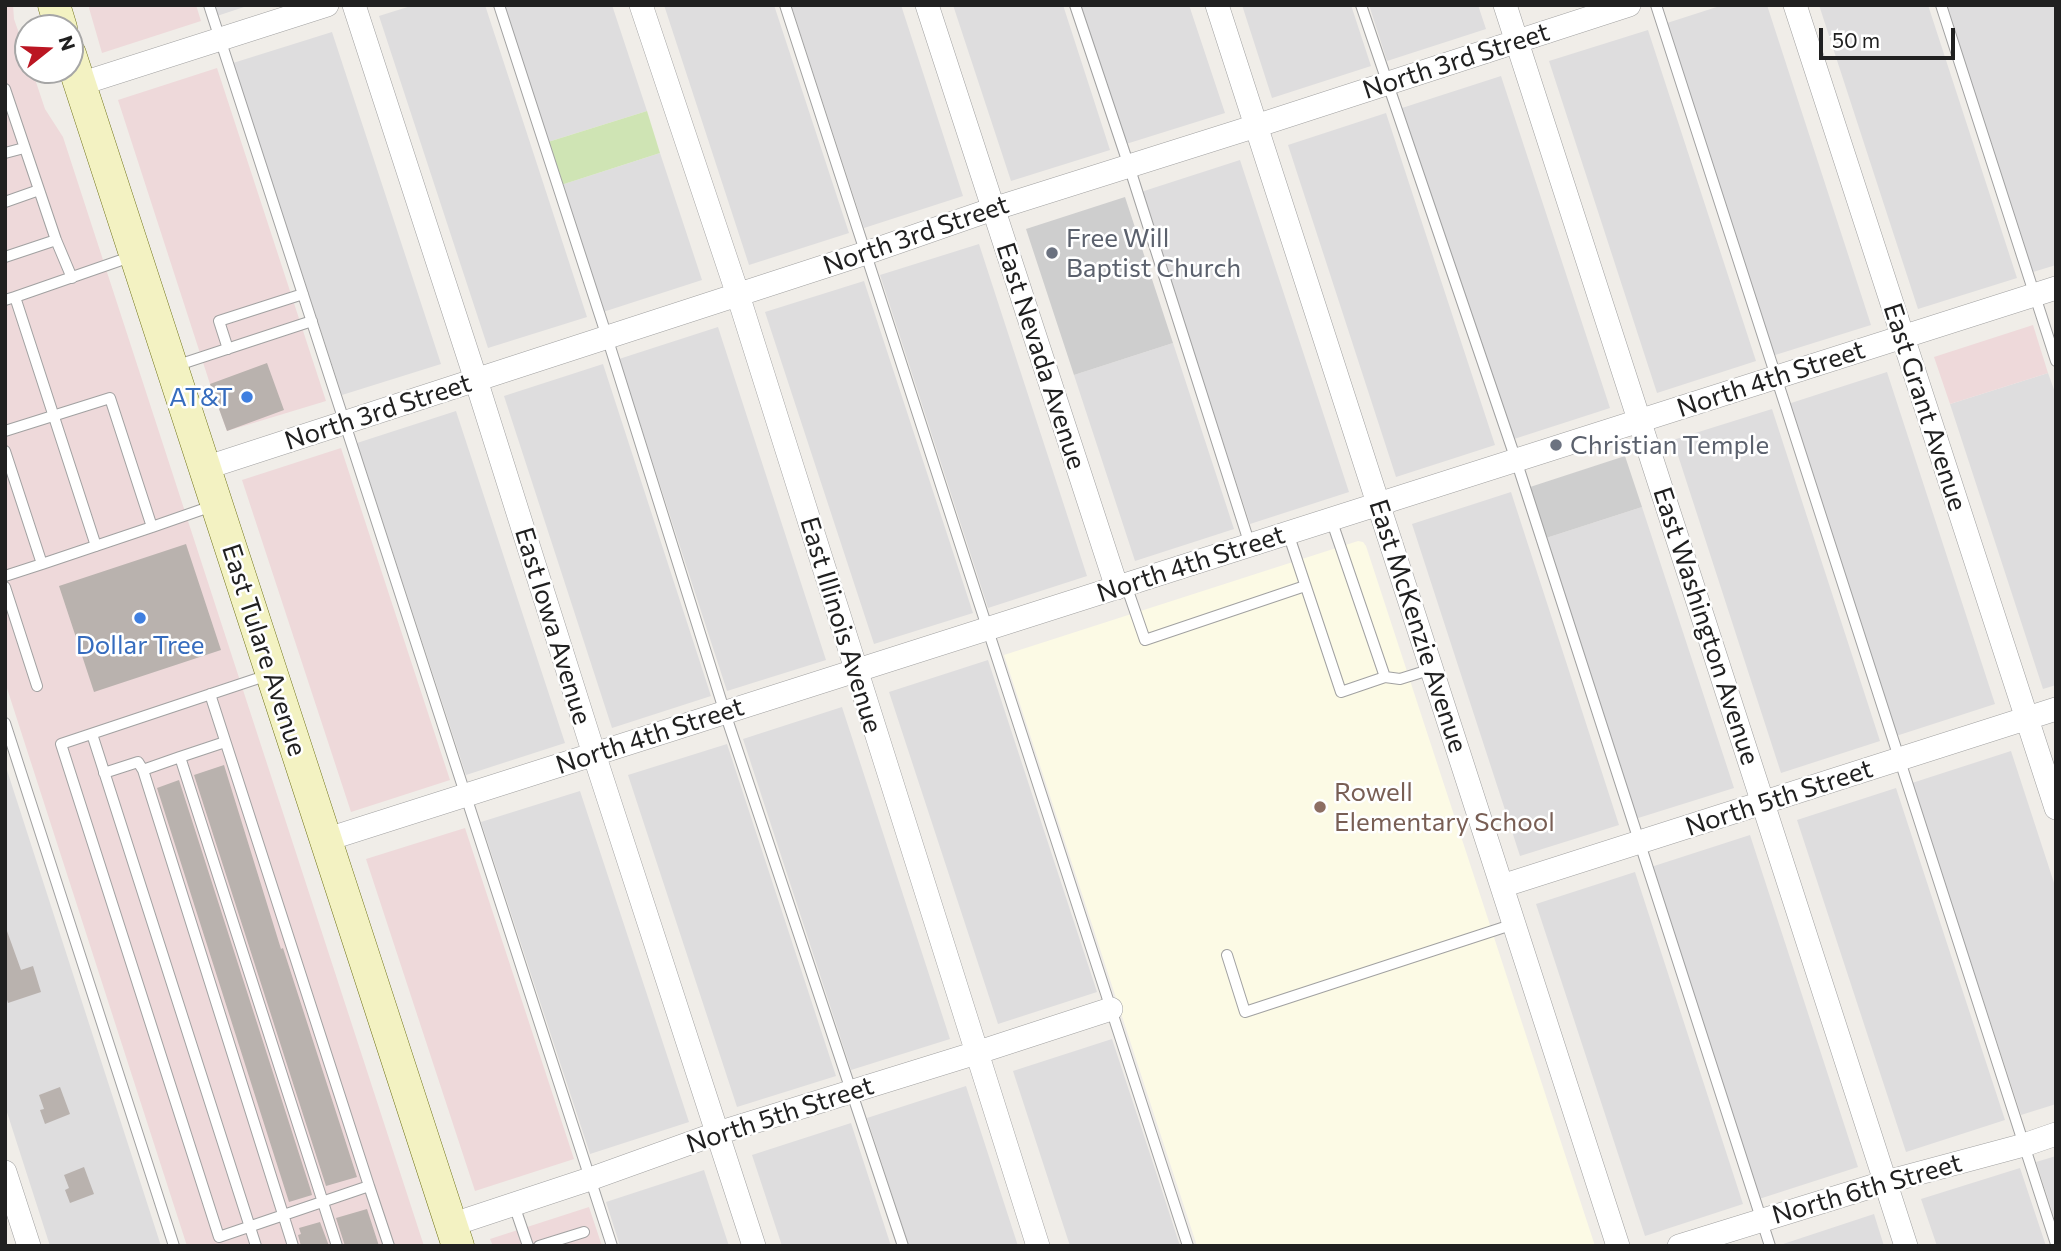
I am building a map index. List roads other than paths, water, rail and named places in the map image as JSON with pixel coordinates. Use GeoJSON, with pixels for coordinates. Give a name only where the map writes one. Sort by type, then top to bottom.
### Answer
{"type":"FeatureCollection","features":[{"type":"Feature","properties":{"kind":"main road","name":"East Tulare Avenue"},"geometry":{"type":"LineString","coordinates":[[80,84],[455,1236]]}},
{"type":"Feature","properties":{"kind":"street"},"geometry":{"type":"LineString","coordinates":[[84,83],[327,5]]}},
{"type":"Feature","properties":{"kind":"street","name":"East Iowa Avenue"},"geometry":{"type":"LineString","coordinates":[[354,5],[754,1246]]}},
{"type":"Feature","properties":{"kind":"street","name":"East Illinois Avenue"},"geometry":{"type":"LineString","coordinates":[[641,5],[737,295],[1038,1246]]}},
{"type":"Feature","properties":{"kind":"street","name":"East Nevada Avenue"},"geometry":{"type":"LineString","coordinates":[[927,5],[993,209],[1122,586]]}},
{"type":"Feature","properties":{"kind":"street","name":"East McKenzie Avenue"},"geometry":{"type":"LineString","coordinates":[[1217,5],[1618,1246]]}},
{"type":"Feature","properties":{"kind":"street","name":"East Washington Avenue"},"geometry":{"type":"LineString","coordinates":[[1505,5],[1906,1246]]}},
{"type":"Feature","properties":{"kind":"street","name":"North 3rd Street"},"geometry":{"type":"LineString","coordinates":[[205,468],[866,253],[993,209],[1629,5]]}},
{"type":"Feature","properties":{"kind":"street","name":"East Grant Avenue"},"geometry":{"type":"LineString","coordinates":[[1794,5],[2056,808]]}},
{"type":"Feature","properties":{"kind":"street","name":"North 4th Street"},"geometry":{"type":"LineString","coordinates":[[325,840],[2045,292]]}},
{"type":"Feature","properties":{"kind":"street","name":"North 5th Street"},"geometry":{"type":"LineString","coordinates":[[1502,886],[2056,709]]}},
{"type":"Feature","properties":{"kind":"street","name":"North 5th Street"},"geometry":{"type":"LineString","coordinates":[[455,1236],[514,1205],[718,1133],[1111,1009]]}},
{"type":"Feature","properties":{"kind":"street","name":"North 6th Street"},"geometry":{"type":"LineString","coordinates":[[1679,1246],[1886,1182],[2056,1134]]}},
{"type":"Feature","properties":{"kind":"street"},"geometry":{"type":"LineString","coordinates":[[5,1172],[29,1246]]}},
{"type":"Feature","properties":{"kind":"lane"},"geometry":{"type":"LineString","coordinates":[[209,5],[612,1246]]}},
{"type":"Feature","properties":{"kind":"lane"},"geometry":{"type":"LineString","coordinates":[[499,5],[725,713],[903,1246]]}},
{"type":"Feature","properties":{"kind":"lane"},"geometry":{"type":"LineString","coordinates":[[785,5],[1188,1246]]}},
{"type":"Feature","properties":{"kind":"lane"},"geometry":{"type":"LineString","coordinates":[[1075,5],[1250,545]]}},
{"type":"Feature","properties":{"kind":"lane"},"geometry":{"type":"LineString","coordinates":[[1361,5],[1516,460],[1770,1246]]}},
{"type":"Feature","properties":{"kind":"lane"},"geometry":{"type":"LineString","coordinates":[[1656,5],[2056,1244]]}},
{"type":"Feature","properties":{"kind":"lane"},"geometry":{"type":"LineString","coordinates":[[1941,5],[2045,292],[2056,361]]}},
{"type":"Feature","properties":{"kind":"lane"},"geometry":{"type":"LineString","coordinates":[[6,94],[56,240],[72,278]]}},
{"type":"Feature","properties":{"kind":"lane"},"geometry":{"type":"LineString","coordinates":[[5,153],[24,148]]}},
{"type":"Feature","properties":{"kind":"lane"},"geometry":{"type":"LineString","coordinates":[[5,202],[39,190]]}},
{"type":"Feature","properties":{"kind":"lane"},"geometry":{"type":"LineString","coordinates":[[5,257],[56,240]]}},
{"type":"Feature","properties":{"kind":"lane"},"geometry":{"type":"LineString","coordinates":[[96,546],[54,415],[10,299],[135,256]]}},
{"type":"Feature","properties":{"kind":"lane"},"geometry":{"type":"LineString","coordinates":[[228,349],[219,321],[303,294]]}},
{"type":"Feature","properties":{"kind":"lane"},"geometry":{"type":"LineString","coordinates":[[172,367],[312,321]]}},
{"type":"Feature","properties":{"kind":"lane"},"geometry":{"type":"LineString","coordinates":[[5,431],[110,398],[152,527]]}},
{"type":"Feature","properties":{"kind":"lane"},"geometry":{"type":"LineString","coordinates":[[5,451],[42,564]]}},
{"type":"Feature","properties":{"kind":"lane"},"geometry":{"type":"LineString","coordinates":[[5,576],[217,505]]}},
{"type":"Feature","properties":{"kind":"lane"},"geometry":{"type":"LineString","coordinates":[[1331,519],[1385,677]]}},
{"type":"Feature","properties":{"kind":"lane"},"geometry":{"type":"LineString","coordinates":[[1288,533],[1341,692],[1385,677],[1400,679],[1432,669]]}},
{"type":"Feature","properties":{"kind":"lane"},"geometry":{"type":"LineString","coordinates":[[1122,586],[1145,640],[1305,586]]}},
{"type":"Feature","properties":{"kind":"lane"},"geometry":{"type":"LineString","coordinates":[[5,587],[37,686]]}},
{"type":"Feature","properties":{"kind":"lane"},"geometry":{"type":"LineString","coordinates":[[272,674],[61,744],[219,1237],[369,1186]]}},
{"type":"Feature","properties":{"kind":"lane"},"geometry":{"type":"LineString","coordinates":[[210,694],[388,1246]]}},
{"type":"Feature","properties":{"kind":"lane"},"geometry":{"type":"LineString","coordinates":[[5,723],[174,1246]]}},
{"type":"Feature","properties":{"kind":"lane"},"geometry":{"type":"LineString","coordinates":[[92,734],[256,1246]]}},
{"type":"Feature","properties":{"kind":"lane"},"geometry":{"type":"LineString","coordinates":[[143,770],[225,742]]}},
{"type":"Feature","properties":{"kind":"lane"},"geometry":{"type":"LineString","coordinates":[[180,757],[337,1246]]}},
{"type":"Feature","properties":{"kind":"lane"},"geometry":{"type":"LineString","coordinates":[[104,773],[138,762],[143,770],[293,1246]]}},
{"type":"Feature","properties":{"kind":"lane"},"geometry":{"type":"LineString","coordinates":[[1227,955],[1245,1012],[1514,924]]}},
{"type":"Feature","properties":{"kind":"lane"},"geometry":{"type":"LineString","coordinates":[[514,1205],[528,1246]]}},
{"type":"Feature","properties":{"kind":"lane"},"geometry":{"type":"LineString","coordinates":[[539,1246],[584,1232]]}},
{"type":"Feature","properties":{"kind":"place","name":"Free Will Baptist Church"},"geometry":{"type":"Point","coordinates":[1052,253]}},
{"type":"Feature","properties":{"kind":"place","name":"AT&T"},"geometry":{"type":"Point","coordinates":[247,397]}},
{"type":"Feature","properties":{"kind":"place","name":"Christian Temple"},"geometry":{"type":"Point","coordinates":[1556,445]}},
{"type":"Feature","properties":{"kind":"place","name":"Dollar Tree"},"geometry":{"type":"Point","coordinates":[140,618]}},
{"type":"Feature","properties":{"kind":"place","name":"Rowell Elementary School"},"geometry":{"type":"Point","coordinates":[1320,807]}}]}
